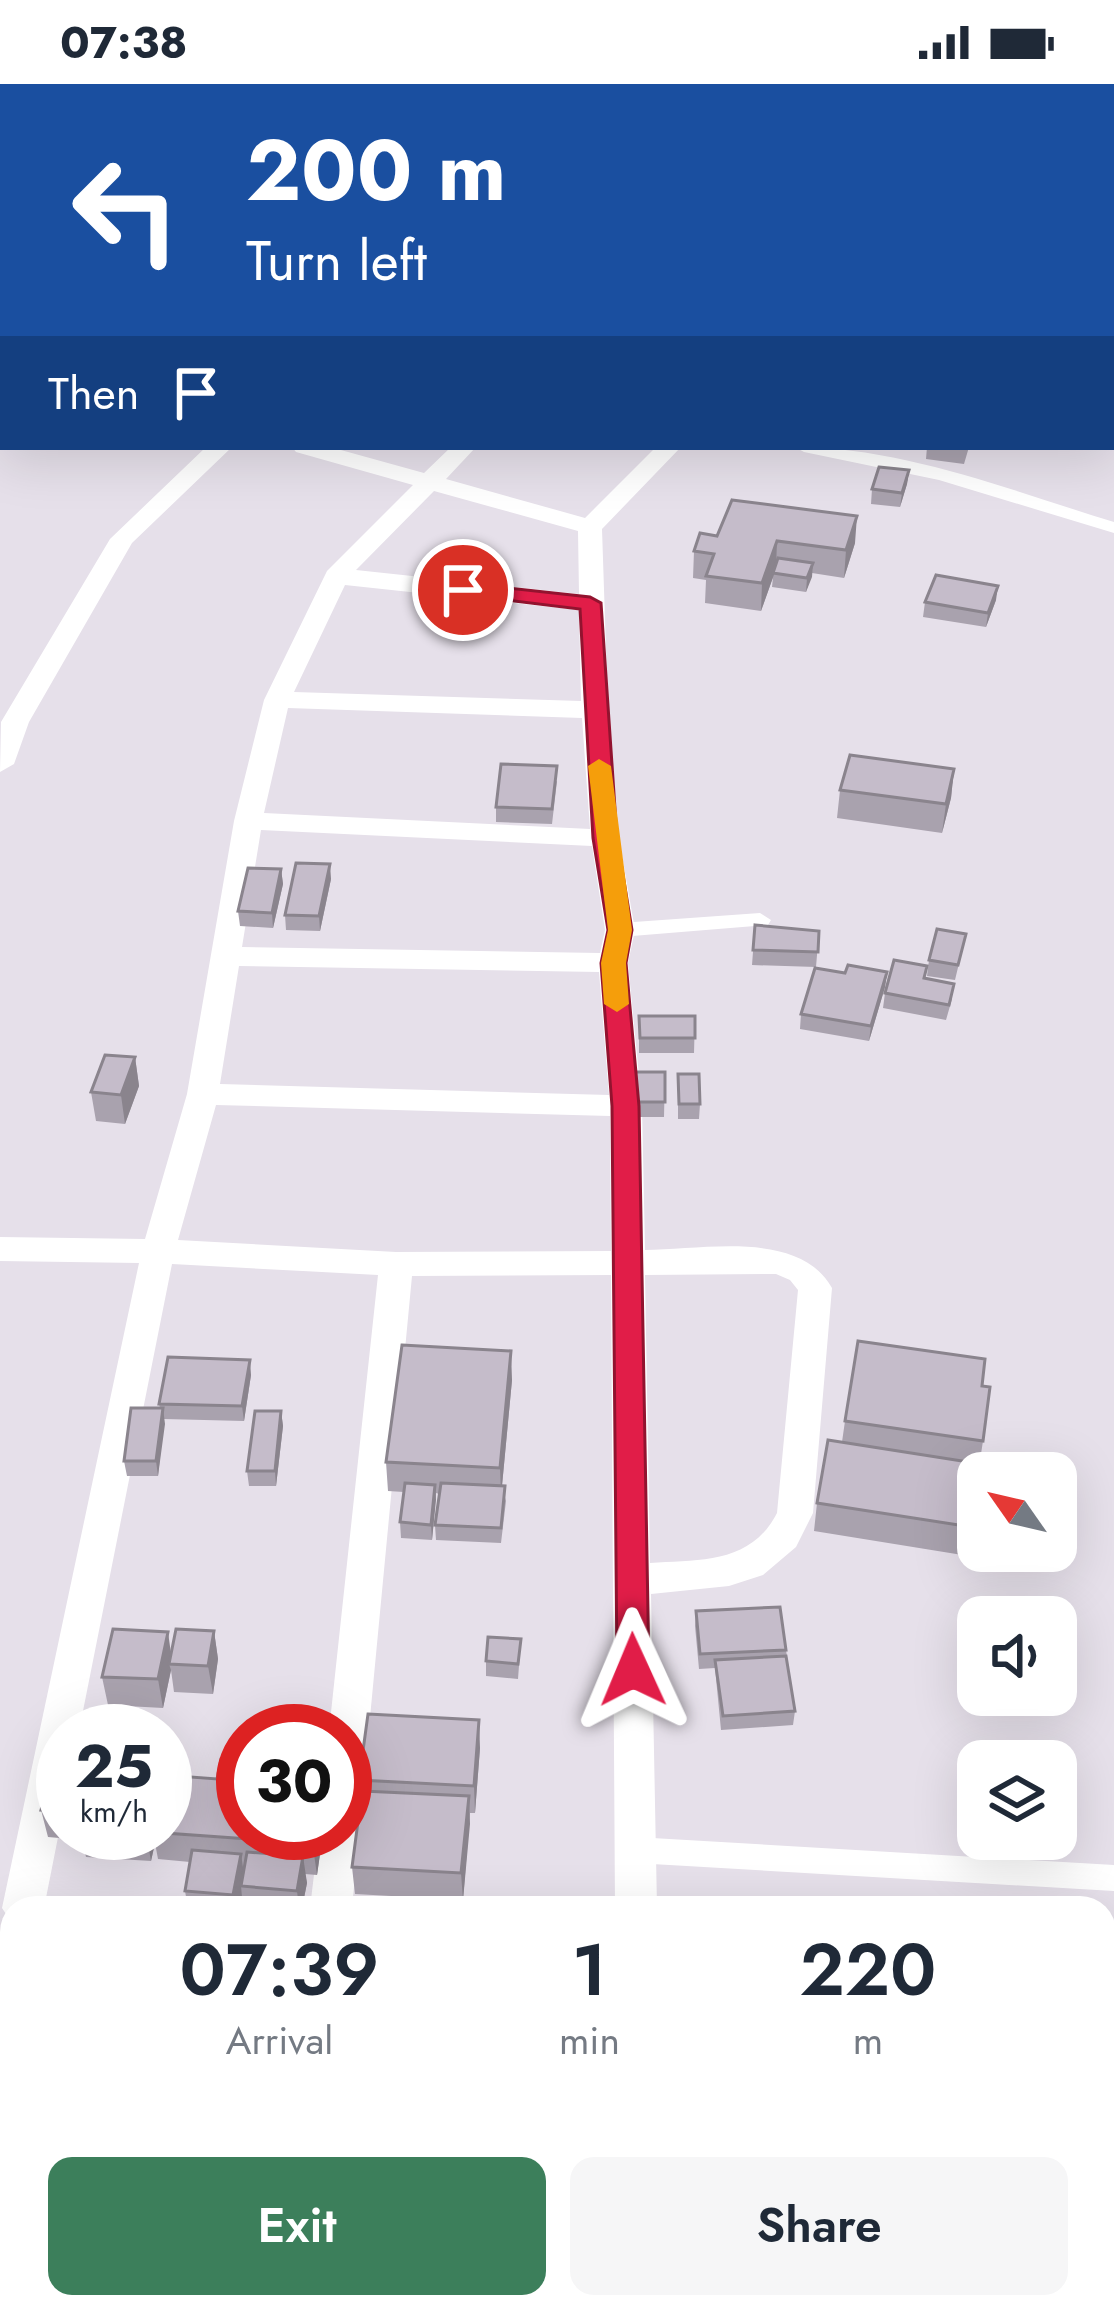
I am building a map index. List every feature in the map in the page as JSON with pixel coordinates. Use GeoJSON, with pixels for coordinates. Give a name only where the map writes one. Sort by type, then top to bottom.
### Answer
{"type":"FeatureCollection","features":[{"type":"Feature","properties":{"kind":"street"},"geometry":{"type":"LineString","coordinates":[[0,764],[7,723],[122,538],[217,450]]}},
{"type":"Feature","properties":{"kind":"street"},"geometry":{"type":"LineString","coordinates":[[315,450],[590,527]]}},
{"type":"Feature","properties":{"kind":"street"},"geometry":{"type":"LineString","coordinates":[[24,1896],[158,1251],[203,1094],[248,821],[277,700],[336,576],[461,450]]}},
{"type":"Feature","properties":{"kind":"street"},"geometry":{"type":"LineString","coordinates":[[636,1896],[626,1106],[614,963],[620,930],[605,838],[595,710],[590,527],[666,450]]}},
{"type":"Feature","properties":{"kind":"street"},"geometry":{"type":"LineString","coordinates":[[336,576],[590,603]]}},
{"type":"Feature","properties":{"kind":"street"},"geometry":{"type":"LineString","coordinates":[[277,700],[595,710]]}},
{"type":"Feature","properties":{"kind":"street"},"geometry":{"type":"LineString","coordinates":[[248,821],[605,838]]}},
{"type":"Feature","properties":{"kind":"street"},"geometry":{"type":"LineString","coordinates":[[229,956],[614,963]]}},
{"type":"Feature","properties":{"kind":"street"},"geometry":{"type":"LineString","coordinates":[[203,1094],[626,1106]]}},
{"type":"Feature","properties":{"kind":"street"},"geometry":{"type":"LineString","coordinates":[[0,1249],[158,1251],[396,1264],[778,1262],[802,1271],[815,1288],[795,1513],[784,1541],[753,1567],[632,1580]]}},
{"type":"Feature","properties":{"kind":"street"},"geometry":{"type":"LineString","coordinates":[[352,1704],[396,1264]]}},
{"type":"Feature","properties":{"kind":"street"},"geometry":{"type":"LineString","coordinates":[[332,1896],[336,1860]]}},
{"type":"Feature","properties":{"kind":"lane"},"geometry":{"type":"LineString","coordinates":[[818,450],[943,476],[1114,528]]}},
{"type":"Feature","properties":{"kind":"lane"},"geometry":{"type":"LineString","coordinates":[[620,930],[760,920]]}},
{"type":"Feature","properties":{"kind":"lane"},"geometry":{"type":"LineString","coordinates":[[635,1850],[1114,1879]]}},
{"type":"Feature","properties":{"kind":"building"},"geometry":{"type":"Polygon","coordinates":[[[879,467],[909,470],[902,493],[872,489],[879,467]]]}},
{"type":"Feature","properties":{"kind":"building"},"geometry":{"type":"Polygon","coordinates":[[[732,500],[857,516],[846,550],[777,541],[762,583],[706,576],[714,554],[694,551],[700,533],[717,536],[732,500]]]}},
{"type":"Feature","properties":{"kind":"building"},"geometry":{"type":"Polygon","coordinates":[[[778,558],[813,563],[807,578],[773,573],[778,558]]]}},
{"type":"Feature","properties":{"kind":"building"},"geometry":{"type":"Polygon","coordinates":[[[936,575],[998,586],[988,613],[925,602],[936,575]]]}},
{"type":"Feature","properties":{"kind":"building"},"geometry":{"type":"Polygon","coordinates":[[[850,755],[954,769],[946,804],[840,790],[850,755]]]}},
{"type":"Feature","properties":{"kind":"building"},"geometry":{"type":"Polygon","coordinates":[[[501,764],[557,766],[552,809],[496,807],[501,764]]]}},
{"type":"Feature","properties":{"kind":"building"},"geometry":{"type":"Polygon","coordinates":[[[296,863],[330,864],[319,916],[285,915],[296,863]]]}},
{"type":"Feature","properties":{"kind":"building"},"geometry":{"type":"Polygon","coordinates":[[[248,868],[281,869],[272,913],[238,911],[248,868]]]}},
{"type":"Feature","properties":{"kind":"building"},"geometry":{"type":"Polygon","coordinates":[[[755,925],[819,931],[818,952],[753,950],[755,925]]]}},
{"type":"Feature","properties":{"kind":"building"},"geometry":{"type":"Polygon","coordinates":[[[937,929],[966,934],[958,965],[929,960],[937,929]]]}},
{"type":"Feature","properties":{"kind":"building"},"geometry":{"type":"Polygon","coordinates":[[[894,960],[927,966],[924,978],[954,984],[949,1005],[885,993],[894,960]]]}},
{"type":"Feature","properties":{"kind":"building"},"geometry":{"type":"Polygon","coordinates":[[[848,965],[887,972],[871,1026],[801,1014],[815,968],[845,973],[848,965]]]}},
{"type":"Feature","properties":{"kind":"building"},"geometry":{"type":"Polygon","coordinates":[[[639,1016],[695,1016],[695,1038],[640,1038],[639,1016]]]}},
{"type":"Feature","properties":{"kind":"building"},"geometry":{"type":"Polygon","coordinates":[[[105,1055],[135,1057],[121,1095],[91,1092],[105,1055]]]}},
{"type":"Feature","properties":{"kind":"building"},"geometry":{"type":"Polygon","coordinates":[[[632,1072],[665,1072],[665,1102],[632,1102],[632,1072]]]}},
{"type":"Feature","properties":{"kind":"building"},"geometry":{"type":"Polygon","coordinates":[[[678,1074],[699,1074],[700,1104],[679,1104],[678,1074]]]}},
{"type":"Feature","properties":{"kind":"building"},"geometry":{"type":"Polygon","coordinates":[[[858,1341],[985,1359],[982,1386],[990,1387],[983,1441],[845,1421],[858,1341]]]}},
{"type":"Feature","properties":{"kind":"building"},"geometry":{"type":"Polygon","coordinates":[[[402,1345],[511,1351],[500,1468],[386,1462],[402,1345]]]}},
{"type":"Feature","properties":{"kind":"building"},"geometry":{"type":"Polygon","coordinates":[[[168,1357],[250,1360],[242,1406],[159,1404],[168,1357]]]}},
{"type":"Feature","properties":{"kind":"building"},"geometry":{"type":"Polygon","coordinates":[[[131,1408],[163,1408],[156,1461],[124,1461],[131,1408]]]}},
{"type":"Feature","properties":{"kind":"building"},"geometry":{"type":"Polygon","coordinates":[[[255,1411],[281,1411],[275,1471],[247,1471],[255,1411]]]}},
{"type":"Feature","properties":{"kind":"building"},"geometry":{"type":"Polygon","coordinates":[[[828,1440],[957,1460],[957,1525],[817,1503],[828,1440]]]}},
{"type":"Feature","properties":{"kind":"building"},"geometry":{"type":"Polygon","coordinates":[[[405,1483],[435,1485],[431,1525],[400,1522],[405,1483]]]}},
{"type":"Feature","properties":{"kind":"building"},"geometry":{"type":"Polygon","coordinates":[[[441,1483],[505,1486],[501,1528],[435,1525],[441,1483]]]}},
{"type":"Feature","properties":{"kind":"building"},"geometry":{"type":"Polygon","coordinates":[[[780,1607],[786,1650],[700,1654],[696,1611],[780,1607]]]}},
{"type":"Feature","properties":{"kind":"building"},"geometry":{"type":"Polygon","coordinates":[[[113,1629],[168,1632],[158,1679],[102,1677],[113,1629]]]}},
{"type":"Feature","properties":{"kind":"building"},"geometry":{"type":"Polygon","coordinates":[[[176,1629],[214,1631],[208,1666],[169,1664],[176,1629]]]}},
{"type":"Feature","properties":{"kind":"building"},"geometry":{"type":"Polygon","coordinates":[[[488,1637],[521,1639],[518,1664],[486,1661],[488,1637]]]}},
{"type":"Feature","properties":{"kind":"building"},"geometry":{"type":"Polygon","coordinates":[[[786,1656],[795,1711],[723,1716],[715,1660],[786,1656]]]}},
{"type":"Feature","properties":{"kind":"building"},"geometry":{"type":"Polygon","coordinates":[[[372,1714],[479,1720],[474,1786],[372,1781],[372,1714]]]}},
{"type":"Feature","properties":{"kind":"building"},"geometry":{"type":"Polygon","coordinates":[[[192,1777],[216,1779],[216,1837],[192,1835],[192,1777]]]}},
{"type":"Feature","properties":{"kind":"building"},"geometry":{"type":"Polygon","coordinates":[[[372,1791],[469,1796],[461,1873],[352,1867],[353,1860],[372,1860],[372,1791]]]}},
{"type":"Feature","properties":{"kind":"building"},"geometry":{"type":"Polygon","coordinates":[[[192,1850],[216,1852],[216,1860],[240,1860],[233,1895],[185,1891],[192,1850]]]}},
{"type":"Feature","properties":{"kind":"building"},"geometry":{"type":"Polygon","coordinates":[[[246,1860],[302,1860],[297,1891],[241,1886],[246,1860]]]}},
{"type":"Feature","properties":{"kind":"slow traffic"},"geometry":{"type":"LineString","coordinates":[[599,766],[620,930],[614,963],[617,1004]]}},
{"type":"Feature","properties":{"kind":"route"},"geometry":{"type":"LineString","coordinates":[[463,590],[590,603],[605,838],[620,930],[614,963],[626,1106],[633,1670]]}}]}
